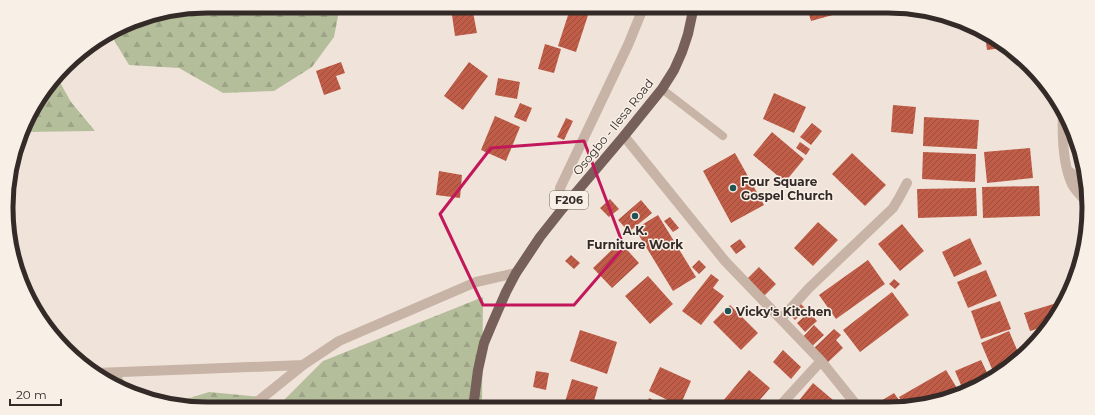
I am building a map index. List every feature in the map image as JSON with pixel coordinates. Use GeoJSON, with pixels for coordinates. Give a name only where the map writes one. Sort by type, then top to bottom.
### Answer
{"type":"FeatureCollection","features":[{"type":"Feature","properties":{"kind":"main road","name":"Osogbo - Ilesa Road"},"geometry":{"type":"LineString","coordinates":[[473,402],[484,343],[494,317],[516,273],[540,237],[563,208],[662,89],[674,70],[682,52],[692,13]]}},
{"type":"Feature","properties":{"kind":"street"},"geometry":{"type":"LineString","coordinates":[[563,208],[560,188],[641,13]]}},
{"type":"Feature","properties":{"kind":"street"},"geometry":{"type":"LineString","coordinates":[[1062,122],[1062,131],[1067,170],[1073,186],[1082,196]]}},
{"type":"Feature","properties":{"kind":"street"},"geometry":{"type":"LineString","coordinates":[[624,136],[725,261],[821,361],[854,402]]}},
{"type":"Feature","properties":{"kind":"street"},"geometry":{"type":"LineString","coordinates":[[1067,170],[1079,179]]}},
{"type":"Feature","properties":{"kind":"street"},"geometry":{"type":"LineString","coordinates":[[781,319],[809,288],[893,208],[907,183]]}},
{"type":"Feature","properties":{"kind":"street"},"geometry":{"type":"LineString","coordinates":[[258,402],[303,365],[339,341],[476,282],[516,273]]}},
{"type":"Feature","properties":{"kind":"street"},"geometry":{"type":"LineString","coordinates":[[783,402],[821,361]]}},
{"type":"Feature","properties":{"kind":"street"},"geometry":{"type":"LineString","coordinates":[[105,373],[303,365]]}},
{"type":"Feature","properties":{"kind":"lane"},"geometry":{"type":"LineString","coordinates":[[662,89],[724,136]]}},
{"type":"Feature","properties":{"kind":"highlighted area"},"geometry":{"type":"Polygon","coordinates":[[[584,141],[624,247],[574,305],[483,305],[440,214],[491,148],[584,141]]]}},
{"type":"Feature","properties":{"kind":"green space"},"geometry":{"type":"Polygon","coordinates":[[[195,13],[339,13],[334,37],[312,67],[274,91],[223,93],[179,68],[129,65],[113,38],[145,23],[157,20],[195,13]]]}},
{"type":"Feature","properties":{"kind":"green space"},"geometry":{"type":"Polygon","coordinates":[[[59,81],[71,102],[95,131],[28,132],[39,110],[59,81]]]}},
{"type":"Feature","properties":{"kind":"green space"},"geometry":{"type":"Polygon","coordinates":[[[483,297],[482,402],[282,402],[323,361],[483,297]]]}},
{"type":"Feature","properties":{"kind":"green space"},"geometry":{"type":"Polygon","coordinates":[[[118,368],[125,384],[121,382],[105,373],[118,368]]]}},
{"type":"Feature","properties":{"kind":"green space"},"geometry":{"type":"Polygon","coordinates":[[[209,392],[261,397],[256,402],[195,402],[183,400],[209,392]]]}},
{"type":"Feature","properties":{"kind":"building"},"geometry":{"type":"Polygon","coordinates":[[[473,13],[477,33],[455,36],[452,15],[473,13]]]}},
{"type":"Feature","properties":{"kind":"building"},"geometry":{"type":"Polygon","coordinates":[[[569,13],[589,13],[576,52],[558,46],[569,13]]]}},
{"type":"Feature","properties":{"kind":"building"},"geometry":{"type":"Polygon","coordinates":[[[809,13],[840,13],[811,21],[809,13]]]}},
{"type":"Feature","properties":{"kind":"building"},"geometry":{"type":"Polygon","coordinates":[[[986,39],[999,48],[987,50],[986,39]]]}},
{"type":"Feature","properties":{"kind":"building"},"geometry":{"type":"Polygon","coordinates":[[[545,44],[561,49],[554,73],[538,69],[545,44]]]}},
{"type":"Feature","properties":{"kind":"building"},"geometry":{"type":"Polygon","coordinates":[[[341,62],[345,73],[336,76],[341,89],[324,95],[316,71],[341,62]]]}},
{"type":"Feature","properties":{"kind":"building"},"geometry":{"type":"Polygon","coordinates":[[[469,62],[488,76],[463,110],[444,96],[469,62]]]}},
{"type":"Feature","properties":{"kind":"building"},"geometry":{"type":"Polygon","coordinates":[[[498,78],[520,82],[517,99],[495,95],[498,78]]]}},
{"type":"Feature","properties":{"kind":"building"},"geometry":{"type":"Polygon","coordinates":[[[774,93],[806,107],[794,133],[763,119],[774,93]]]}},
{"type":"Feature","properties":{"kind":"building"},"geometry":{"type":"Polygon","coordinates":[[[520,103],[532,108],[526,122],[514,117],[520,103]]]}},
{"type":"Feature","properties":{"kind":"building"},"geometry":{"type":"Polygon","coordinates":[[[893,105],[916,107],[913,134],[891,132],[893,105]]]}},
{"type":"Feature","properties":{"kind":"building"},"geometry":{"type":"Polygon","coordinates":[[[495,116],[520,127],[506,161],[481,150],[495,116]]]}},
{"type":"Feature","properties":{"kind":"building"},"geometry":{"type":"Polygon","coordinates":[[[924,117],[979,120],[977,149],[923,146],[924,117]]]}},
{"type":"Feature","properties":{"kind":"building"},"geometry":{"type":"Polygon","coordinates":[[[566,118],[573,121],[564,140],[557,137],[566,118]]]}},
{"type":"Feature","properties":{"kind":"building"},"geometry":{"type":"Polygon","coordinates":[[[812,123],[822,131],[811,145],[800,137],[812,123]]]}},
{"type":"Feature","properties":{"kind":"building"},"geometry":{"type":"Polygon","coordinates":[[[772,132],[804,159],[785,182],[753,155],[772,132]]]}},
{"type":"Feature","properties":{"kind":"building"},"geometry":{"type":"Polygon","coordinates":[[[800,142],[810,149],[806,155],[796,148],[800,142]]]}},
{"type":"Feature","properties":{"kind":"building"},"geometry":{"type":"Polygon","coordinates":[[[1030,148],[1033,178],[987,183],[984,152],[1030,148]]]}},
{"type":"Feature","properties":{"kind":"building"},"geometry":{"type":"Polygon","coordinates":[[[923,152],[976,154],[975,182],[922,179],[923,152]]]}},
{"type":"Feature","properties":{"kind":"building","name":"Four Square Gospel Church"},"geometry":{"type":"Polygon","coordinates":[[[735,153],[764,205],[731,223],[703,171],[735,153]]]}},
{"type":"Feature","properties":{"kind":"building"},"geometry":{"type":"Polygon","coordinates":[[[852,153],[886,185],[865,206],[832,174],[852,153]]]}},
{"type":"Feature","properties":{"kind":"building"},"geometry":{"type":"Polygon","coordinates":[[[439,171],[462,175],[460,198],[436,195],[439,171]]]}},
{"type":"Feature","properties":{"kind":"building"},"geometry":{"type":"Polygon","coordinates":[[[1039,186],[1040,216],[983,218],[982,187],[1039,186]]]}},
{"type":"Feature","properties":{"kind":"building"},"geometry":{"type":"Polygon","coordinates":[[[976,188],[977,216],[918,218],[917,189],[976,188]]]}},
{"type":"Feature","properties":{"kind":"building"},"geometry":{"type":"Polygon","coordinates":[[[610,199],[619,209],[609,217],[600,208],[610,199]]]}},
{"type":"Feature","properties":{"kind":"building","name":"A.K. Furniture Work"},"geometry":{"type":"Polygon","coordinates":[[[641,200],[652,213],[629,232],[618,220],[641,200]]]}},
{"type":"Feature","properties":{"kind":"building"},"geometry":{"type":"Polygon","coordinates":[[[658,215],[696,277],[673,291],[635,229],[658,215]]]}},
{"type":"Feature","properties":{"kind":"building"},"geometry":{"type":"Polygon","coordinates":[[[670,217],[679,228],[673,232],[664,221],[670,217]]]}},
{"type":"Feature","properties":{"kind":"building"},"geometry":{"type":"Polygon","coordinates":[[[818,222],[838,240],[813,266],[794,248],[818,222]]]}},
{"type":"Feature","properties":{"kind":"building"},"geometry":{"type":"Polygon","coordinates":[[[902,224],[924,251],[900,271],[878,244],[902,224]]]}},
{"type":"Feature","properties":{"kind":"building"},"geometry":{"type":"Polygon","coordinates":[[[970,238],[982,264],[954,277],[942,252],[970,238]]]}},
{"type":"Feature","properties":{"kind":"building"},"geometry":{"type":"Polygon","coordinates":[[[740,239],[746,247],[736,254],[730,246],[740,239]]]}},
{"type":"Feature","properties":{"kind":"building"},"geometry":{"type":"Polygon","coordinates":[[[620,242],[639,263],[612,288],[593,268],[620,242]]]}},
{"type":"Feature","properties":{"kind":"building"},"geometry":{"type":"Polygon","coordinates":[[[571,255],[580,263],[574,269],[565,261],[571,255]]]}},
{"type":"Feature","properties":{"kind":"building"},"geometry":{"type":"Polygon","coordinates":[[[699,260],[706,267],[699,274],[692,267],[699,260]]]}},
{"type":"Feature","properties":{"kind":"building"},"geometry":{"type":"Polygon","coordinates":[[[868,260],[885,284],[836,319],[819,295],[868,260]]]}},
{"type":"Feature","properties":{"kind":"building"},"geometry":{"type":"Polygon","coordinates":[[[759,267],[776,284],[764,296],[747,279],[759,267]]]}},
{"type":"Feature","properties":{"kind":"building"},"geometry":{"type":"Polygon","coordinates":[[[986,270],[997,296],[968,308],[957,282],[986,270]]]}},
{"type":"Feature","properties":{"kind":"building"},"geometry":{"type":"Polygon","coordinates":[[[711,274],[719,280],[713,288],[724,296],[701,325],[682,311],[711,274]]]}},
{"type":"Feature","properties":{"kind":"building"},"geometry":{"type":"Polygon","coordinates":[[[648,276],[673,304],[650,324],[625,296],[648,276]]]}},
{"type":"Feature","properties":{"kind":"building"},"geometry":{"type":"Polygon","coordinates":[[[894,279],[900,284],[895,289],[889,284],[894,279]]]}},
{"type":"Feature","properties":{"kind":"building"},"geometry":{"type":"Polygon","coordinates":[[[892,292],[909,315],[860,352],[843,330],[892,292]]]}},
{"type":"Feature","properties":{"kind":"building"},"geometry":{"type":"Polygon","coordinates":[[[1000,301],[1011,329],[981,339],[971,311],[1000,301]]]}},
{"type":"Feature","properties":{"kind":"building"},"geometry":{"type":"Polygon","coordinates":[[[799,302],[806,309],[795,320],[787,312],[799,302]]]}},
{"type":"Feature","properties":{"kind":"building"},"geometry":{"type":"Polygon","coordinates":[[[1057,303],[1041,328],[1030,331],[1024,313],[1057,303]]]}},
{"type":"Feature","properties":{"kind":"building"},"geometry":{"type":"Polygon","coordinates":[[[730,305],[758,333],[741,350],[713,322],[730,305]]]}},
{"type":"Feature","properties":{"kind":"building"},"geometry":{"type":"Polygon","coordinates":[[[809,312],[817,321],[805,332],[797,323],[809,312]]]}},
{"type":"Feature","properties":{"kind":"building"},"geometry":{"type":"Polygon","coordinates":[[[814,325],[824,335],[811,347],[802,338],[814,325]]]}},
{"type":"Feature","properties":{"kind":"building"},"geometry":{"type":"Polygon","coordinates":[[[834,329],[841,335],[836,340],[843,348],[827,363],[813,349],[834,329]]]}},
{"type":"Feature","properties":{"kind":"building"},"geometry":{"type":"Polygon","coordinates":[[[580,330],[617,342],[607,374],[570,361],[580,330]]]}},
{"type":"Feature","properties":{"kind":"building"},"geometry":{"type":"Polygon","coordinates":[[[1009,331],[1018,352],[993,371],[981,343],[1009,331]]]}},
{"type":"Feature","properties":{"kind":"building"},"geometry":{"type":"Polygon","coordinates":[[[783,350],[801,367],[791,379],[773,362],[783,350]]]}},
{"type":"Feature","properties":{"kind":"building"},"geometry":{"type":"Polygon","coordinates":[[[981,360],[988,374],[962,387],[955,371],[981,360]]]}},
{"type":"Feature","properties":{"kind":"building"},"geometry":{"type":"Polygon","coordinates":[[[660,367],[691,381],[682,402],[672,402],[649,391],[660,367]]]}},
{"type":"Feature","properties":{"kind":"building"},"geometry":{"type":"Polygon","coordinates":[[[749,370],[770,388],[758,402],[722,402],[749,370]]]}},
{"type":"Feature","properties":{"kind":"building"},"geometry":{"type":"Polygon","coordinates":[[[946,370],[957,389],[925,398],[902,402],[899,397],[946,370]]]}},
{"type":"Feature","properties":{"kind":"building"},"geometry":{"type":"Polygon","coordinates":[[[536,371],[549,373],[546,390],[533,387],[536,371]]]}},
{"type":"Feature","properties":{"kind":"building"},"geometry":{"type":"Polygon","coordinates":[[[572,379],[598,387],[594,402],[565,402],[572,379]]]}},
{"type":"Feature","properties":{"kind":"building"},"geometry":{"type":"Polygon","coordinates":[[[813,383],[833,400],[831,402],[798,402],[813,383]]]}},
{"type":"Feature","properties":{"kind":"building"},"geometry":{"type":"Polygon","coordinates":[[[894,393],[900,402],[900,402],[879,402],[894,393]]]}},
{"type":"Feature","properties":{"kind":"building"},"geometry":{"type":"Polygon","coordinates":[[[649,398],[657,402],[647,402],[649,398]]]}},
{"type":"Feature","properties":{"kind":"place","name":"Four Square Gospel Church"},"geometry":{"type":"Point","coordinates":[733,188]}},
{"type":"Feature","properties":{"kind":"place","name":"A.K. Furniture Work"},"geometry":{"type":"Point","coordinates":[635,216]}},
{"type":"Feature","properties":{"kind":"place","name":"Vicky's Kitchen"},"geometry":{"type":"Point","coordinates":[728,311]}}]}
